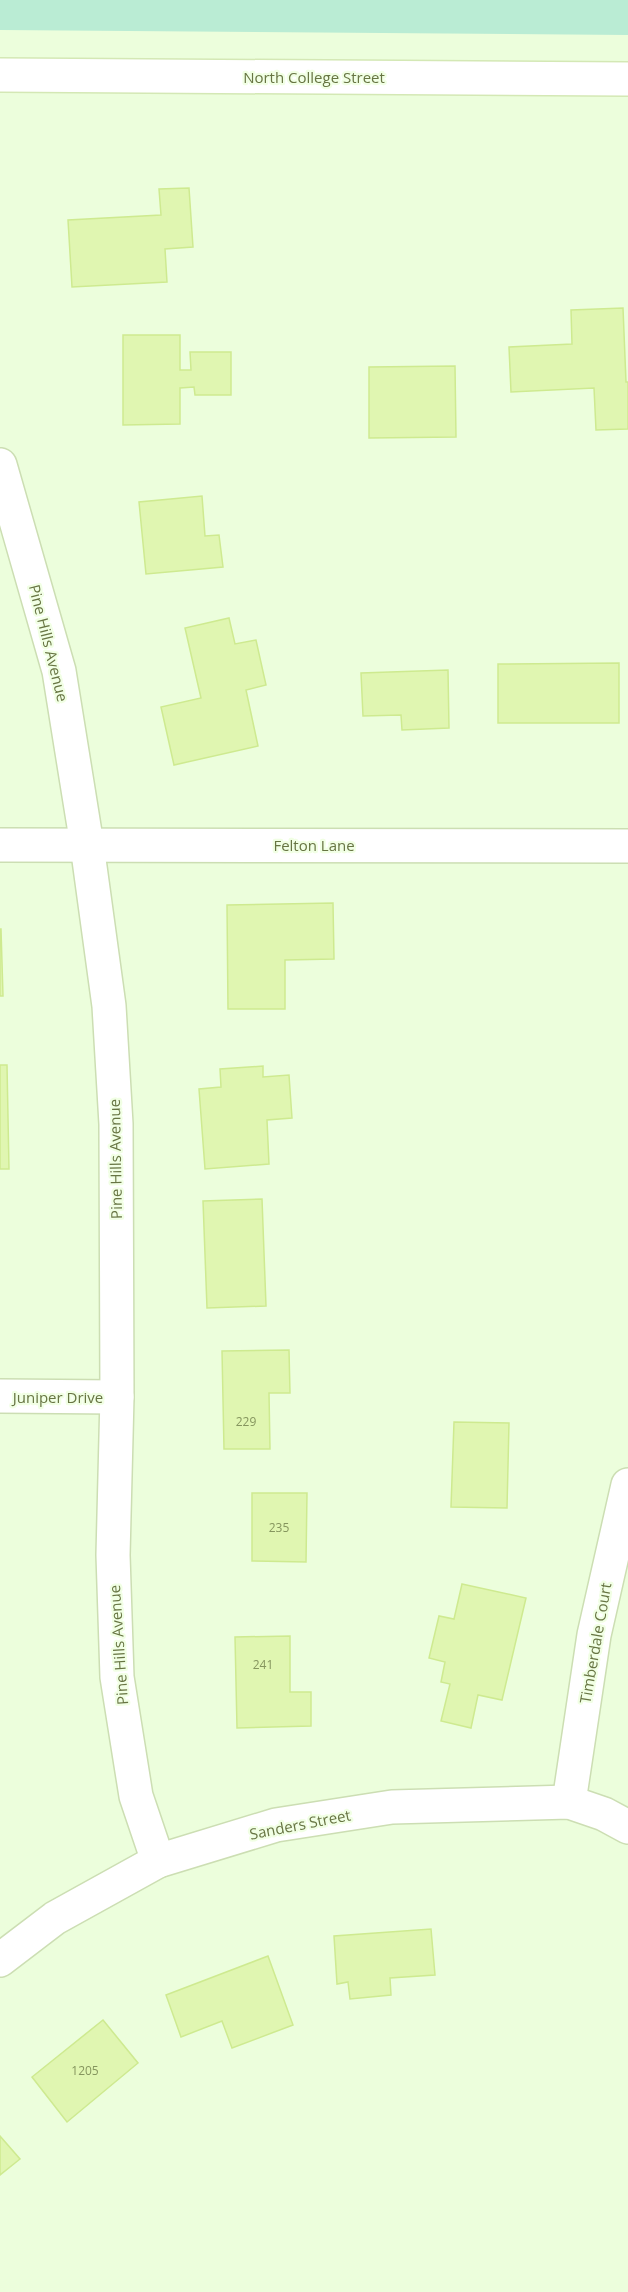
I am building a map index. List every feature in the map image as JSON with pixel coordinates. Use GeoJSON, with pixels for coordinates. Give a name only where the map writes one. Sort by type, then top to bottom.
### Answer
{"type":"FeatureCollection","features":[{"type":"Feature","properties":{"kind":"street","name":"North College Street"},"geometry":{"type":"LineString","coordinates":[[0,75],[628,79]]}},
{"type":"Feature","properties":{"kind":"street","name":"Pine Hills Avenue"},"geometry":{"type":"LineString","coordinates":[[0,465],[59,671],[87,845],[109,1006],[115,1112],[117,1397],[113,1555],[117,1677],[136,1796],[158,1861]]}},
{"type":"Feature","properties":{"kind":"street","name":"Felton Lane"},"geometry":{"type":"LineString","coordinates":[[0,844],[628,846]]}},
{"type":"Feature","properties":{"kind":"street","name":"Juniper Drive"},"geometry":{"type":"LineString","coordinates":[[0,1396],[117,1397]]}},
{"type":"Feature","properties":{"kind":"street","name":"Timberdale Court"},"geometry":{"type":"LineString","coordinates":[[569,1802],[594,1635],[628,1485]]}},
{"type":"Feature","properties":{"kind":"street","name":"Sanders Street"},"geometry":{"type":"LineString","coordinates":[[0,1960],[55,1917],[158,1861],[276,1825],[392,1807],[569,1802],[604,1814],[628,1827]]}},
{"type":"Feature","properties":{"kind":"green space"},"geometry":{"type":"Polygon","coordinates":[[[0,0],[628,0],[628,35],[0,30],[0,0]]]}},
{"type":"Feature","properties":{"kind":"building"},"geometry":{"type":"Polygon","coordinates":[[[189,188],[193,247],[165,249],[167,282],[72,287],[68,220],[161,215],[159,189],[189,188]]]}},
{"type":"Feature","properties":{"kind":"building"},"geometry":{"type":"Polygon","coordinates":[[[623,308],[626,382],[628,382],[628,429],[596,430],[594,388],[511,392],[509,347],[572,344],[571,310],[623,308]]]}},
{"type":"Feature","properties":{"kind":"building"},"geometry":{"type":"Polygon","coordinates":[[[123,335],[180,335],[180,370],[191,370],[190,352],[231,352],[231,395],[195,395],[194,387],[180,388],[180,424],[123,425],[123,335]]]}},
{"type":"Feature","properties":{"kind":"building"},"geometry":{"type":"Polygon","coordinates":[[[455,366],[456,437],[369,438],[369,367],[455,366]]]}},
{"type":"Feature","properties":{"kind":"building"},"geometry":{"type":"Polygon","coordinates":[[[202,496],[205,536],[219,535],[223,567],[146,574],[139,502],[202,496]]]}},
{"type":"Feature","properties":{"kind":"building"},"geometry":{"type":"Polygon","coordinates":[[[229,618],[235,644],[256,640],[266,685],[246,690],[258,746],[174,765],[161,707],[201,698],[185,628],[229,618]]]}},
{"type":"Feature","properties":{"kind":"building"},"geometry":{"type":"Polygon","coordinates":[[[619,663],[619,723],[498,723],[498,664],[619,663]]]}},
{"type":"Feature","properties":{"kind":"building"},"geometry":{"type":"Polygon","coordinates":[[[448,670],[449,728],[402,730],[401,715],[363,716],[361,673],[448,670]]]}},
{"type":"Feature","properties":{"kind":"building"},"geometry":{"type":"Polygon","coordinates":[[[333,903],[334,959],[285,960],[285,1009],[228,1009],[227,905],[333,903]]]}},
{"type":"Feature","properties":{"kind":"building"},"geometry":{"type":"Polygon","coordinates":[[[1,929],[3,996],[0,996],[1,929]]]}},
{"type":"Feature","properties":{"kind":"building"},"geometry":{"type":"Polygon","coordinates":[[[0,1065],[7,1065],[9,1169],[0,1169],[0,1065]]]}},
{"type":"Feature","properties":{"kind":"building"},"geometry":{"type":"Polygon","coordinates":[[[263,1066],[263,1077],[289,1075],[292,1118],[267,1120],[269,1164],[205,1169],[199,1089],[221,1087],[220,1069],[263,1066]]]}},
{"type":"Feature","properties":{"kind":"building"},"geometry":{"type":"Polygon","coordinates":[[[262,1199],[266,1306],[207,1308],[203,1201],[262,1199]]]}},
{"type":"Feature","properties":{"kind":"building"},"geometry":{"type":"Polygon","coordinates":[[[289,1350],[290,1393],[269,1393],[270,1449],[224,1449],[222,1351],[289,1350]]]}},
{"type":"Feature","properties":{"kind":"building"},"geometry":{"type":"Polygon","coordinates":[[[454,1422],[509,1423],[507,1508],[451,1507],[454,1422]]]}},
{"type":"Feature","properties":{"kind":"building"},"geometry":{"type":"Polygon","coordinates":[[[252,1493],[307,1493],[306,1562],[252,1561],[252,1493]]]}},
{"type":"Feature","properties":{"kind":"building"},"geometry":{"type":"Polygon","coordinates":[[[462,1584],[526,1598],[502,1700],[478,1695],[471,1728],[441,1721],[450,1684],[441,1682],[445,1662],[429,1658],[439,1616],[454,1619],[462,1584]]]}},
{"type":"Feature","properties":{"kind":"building"},"geometry":{"type":"Polygon","coordinates":[[[290,1636],[290,1692],[311,1692],[311,1726],[237,1728],[235,1637],[290,1636]]]}},
{"type":"Feature","properties":{"kind":"building"},"geometry":{"type":"Polygon","coordinates":[[[431,1929],[435,1975],[390,1978],[391,1995],[350,1999],[348,1982],[337,1984],[334,1936],[431,1929]]]}},
{"type":"Feature","properties":{"kind":"building"},"geometry":{"type":"Polygon","coordinates":[[[268,1956],[293,2025],[232,2048],[222,2021],[181,2037],[166,1995],[268,1956]]]}},
{"type":"Feature","properties":{"kind":"building"},"geometry":{"type":"Polygon","coordinates":[[[103,2020],[138,2063],[67,2122],[32,2077],[103,2020]]]}},
{"type":"Feature","properties":{"kind":"building"},"geometry":{"type":"Polygon","coordinates":[[[0,2136],[20,2159],[0,2175],[0,2136]]]}}]}
